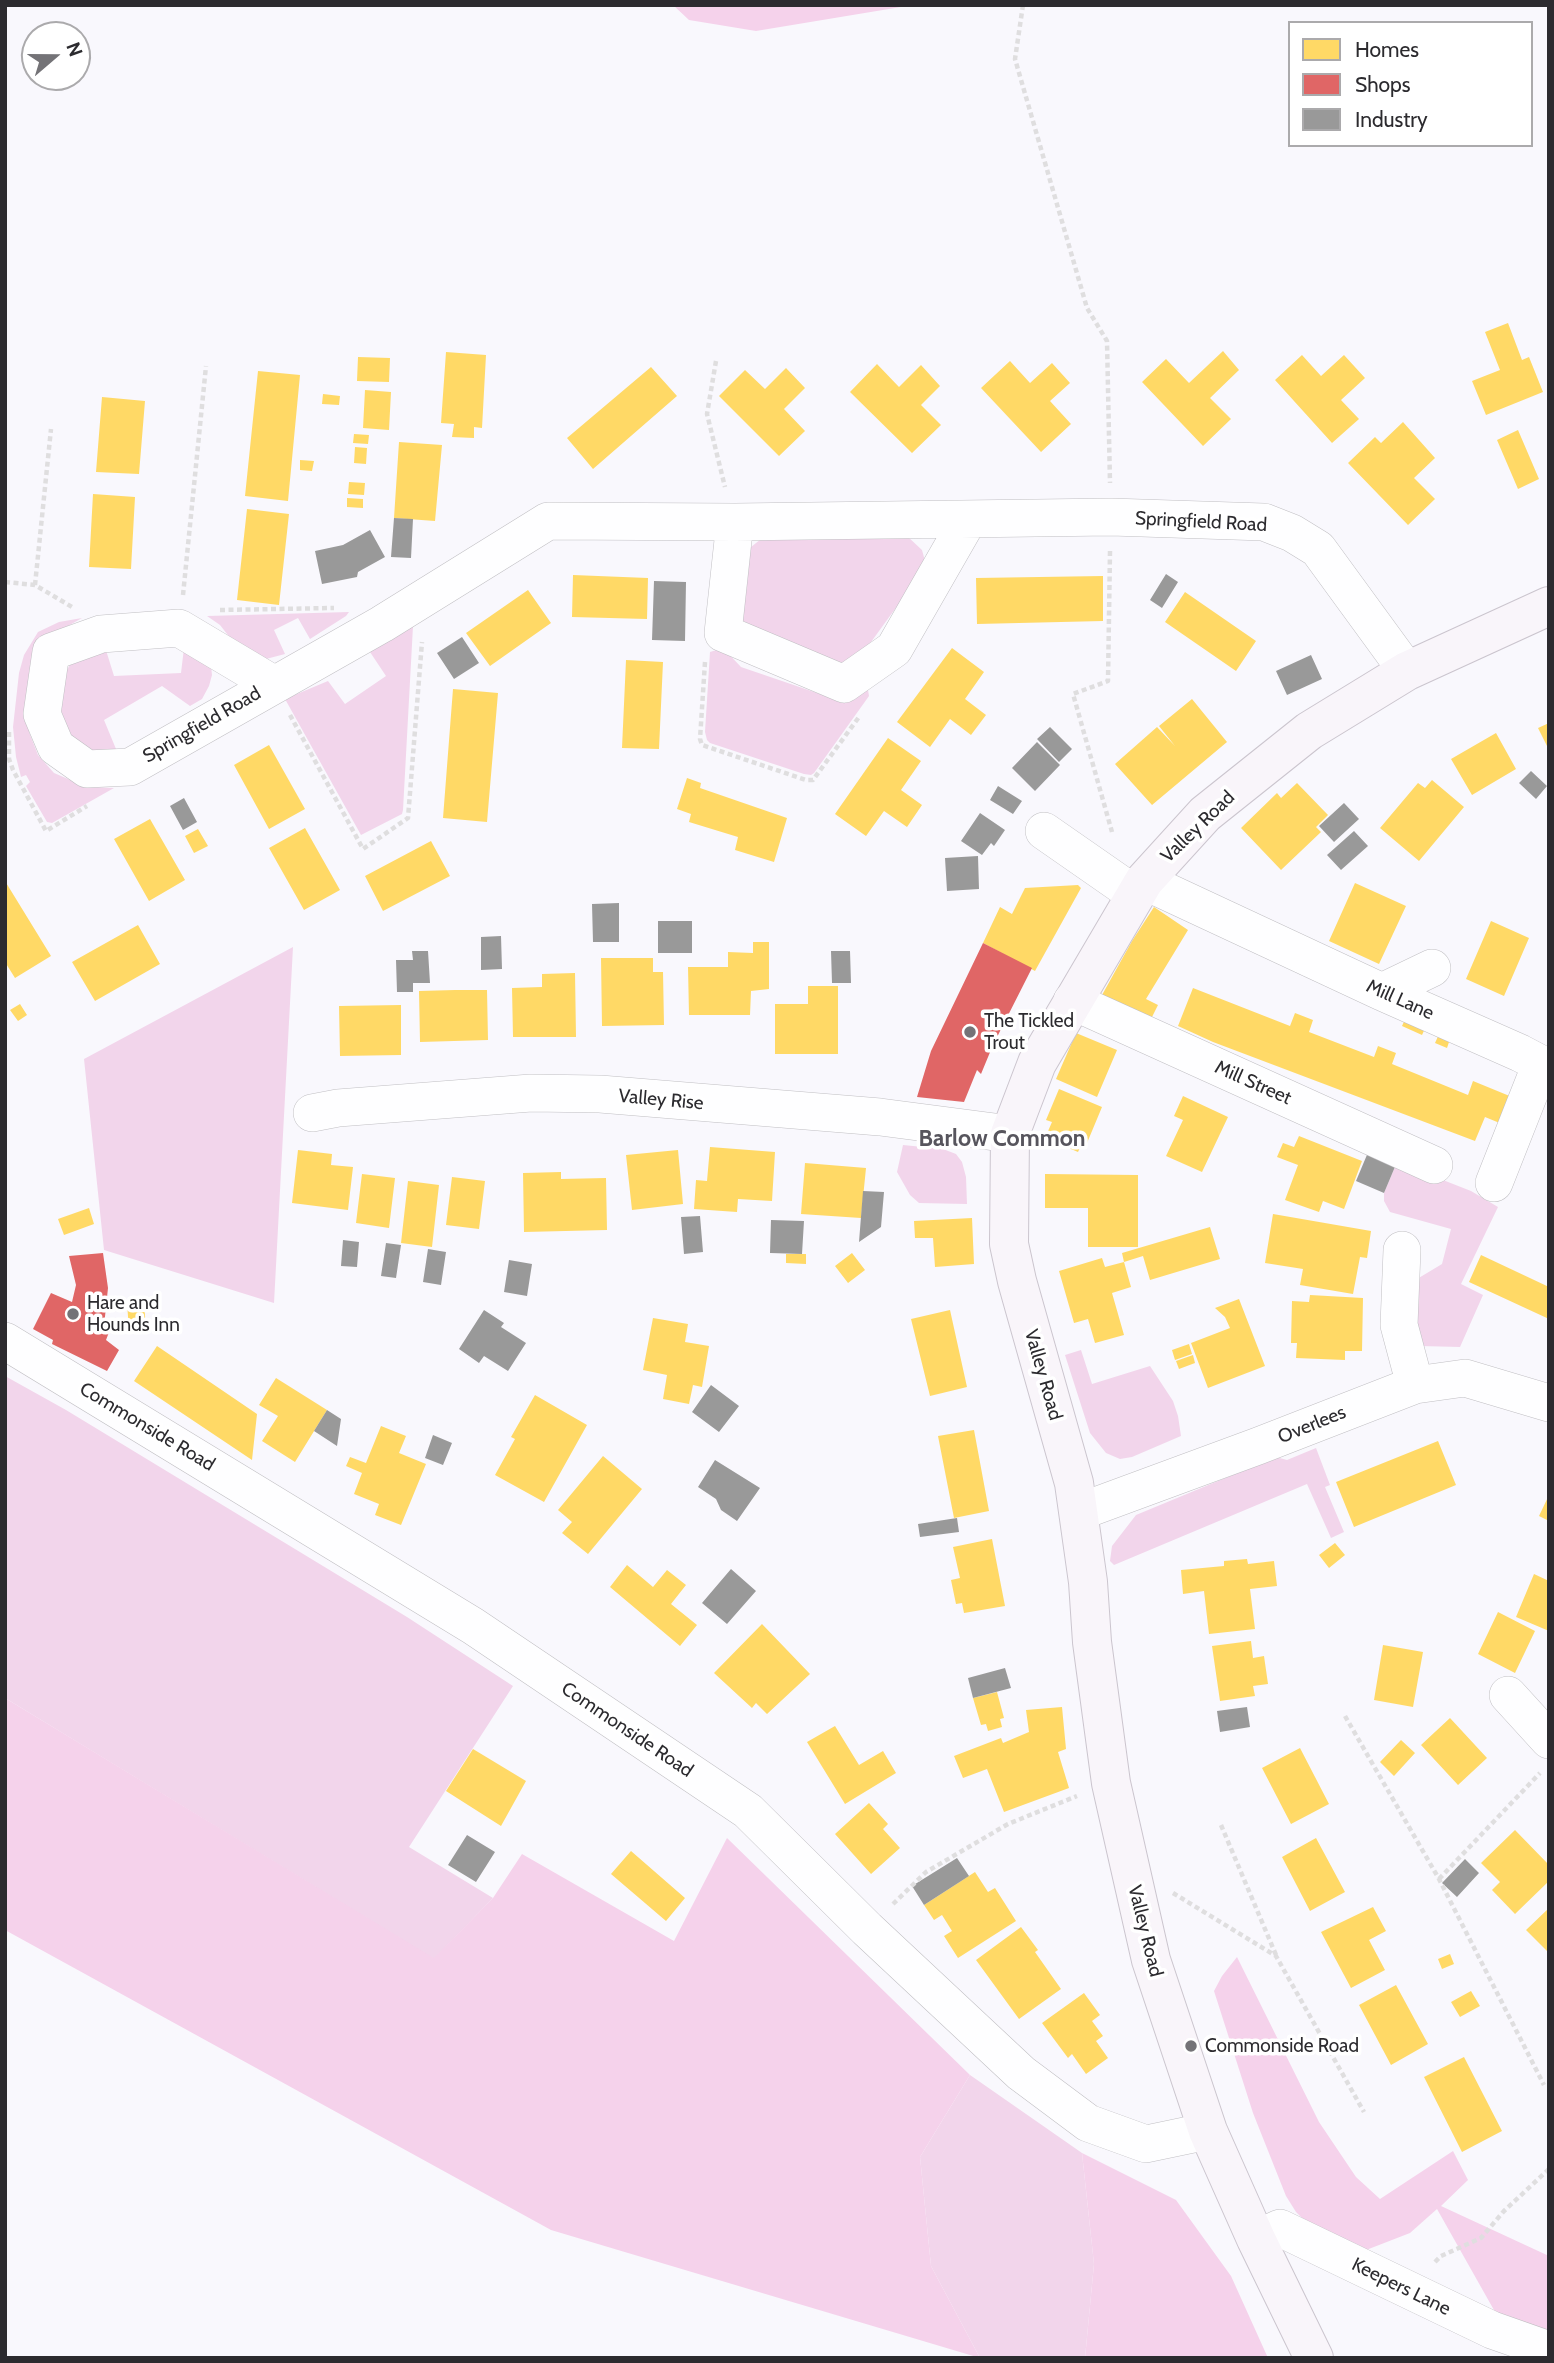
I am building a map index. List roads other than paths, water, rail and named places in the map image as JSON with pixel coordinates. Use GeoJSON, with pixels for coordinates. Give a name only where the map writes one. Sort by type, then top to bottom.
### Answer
{"type":"FeatureCollection","features":[{"type":"Feature","properties":{"kind":"main road","name":"Valley Road"},"geometry":{"type":"LineString","coordinates":[[1314,2358],[1256,2239],[1208,2131],[1157,1980],[1111,1783],[1074,1483],[1009,1244],[1010,1134],[1037,1063],[1140,888],[1205,814],[1309,731],[1407,671],[1549,606]]}},
{"type":"Feature","properties":{"kind":"street","name":"Springfield Road"},"geometry":{"type":"LineString","coordinates":[[273,684],[180,619],[102,635],[51,652],[42,714],[56,747],[87,769],[130,766],[382,624],[548,521],[734,522],[1111,517],[1264,522],[1292,533],[1318,549],[1407,671]]}},
{"type":"Feature","properties":{"kind":"street"},"geometry":{"type":"LineString","coordinates":[[734,522],[723,632],[844,684],[894,649],[968,520]]}},
{"type":"Feature","properties":{"kind":"street","name":"Mill Lane"},"geometry":{"type":"LineString","coordinates":[[1044,831],[1140,888],[1541,1064],[1494,1183]]}},
{"type":"Feature","properties":{"kind":"street"},"geometry":{"type":"LineString","coordinates":[[1382,992],[1432,968]]}},
{"type":"Feature","properties":{"kind":"street","name":"Mill Street"},"geometry":{"type":"LineString","coordinates":[[1072,1001],[1434,1166]]}},
{"type":"Feature","properties":{"kind":"street","name":"Valley Rise"},"geometry":{"type":"LineString","coordinates":[[312,1113],[338,1108],[531,1093],[600,1094],[880,1117],[1010,1134]]}},
{"type":"Feature","properties":{"kind":"street"},"geometry":{"type":"LineString","coordinates":[[1402,1250],[1399,1325],[1415,1385]]}},
{"type":"Feature","properties":{"kind":"street","name":"Commonside Road"},"geometry":{"type":"LineString","coordinates":[[5,1341],[473,1626],[748,1811],[867,1929],[1021,2073],[1088,2123],[1146,2144],[1208,2131]]}},
{"type":"Feature","properties":{"kind":"street","name":"Overlees"},"geometry":{"type":"LineString","coordinates":[[1079,1512],[1415,1385],[1465,1378],[1549,1403]]}},
{"type":"Feature","properties":{"kind":"street"},"geometry":{"type":"LineString","coordinates":[[1508,1695],[1549,1741]]}},
{"type":"Feature","properties":{"kind":"street","name":"Keepers Lane"},"geometry":{"type":"LineString","coordinates":[[1256,2239],[1280,2228],[1492,2330],[1549,2350]]}},
{"type":"Feature","properties":{"kind":"place","name":"The Tickled Trout"},"geometry":{"type":"Point","coordinates":[970,1032]}},
{"type":"Feature","properties":{"kind":"place","name":"Hare and Hounds Inn"},"geometry":{"type":"Point","coordinates":[73,1314]}},
{"type":"Feature","properties":{"kind":"place","name":"Commonside Road"},"geometry":{"type":"Point","coordinates":[1191,2046]}},
{"type":"Feature","properties":{"kind":"district","name":"Barlow Common"},"geometry":{"type":"Point","coordinates":[1002,1139]}}]}
